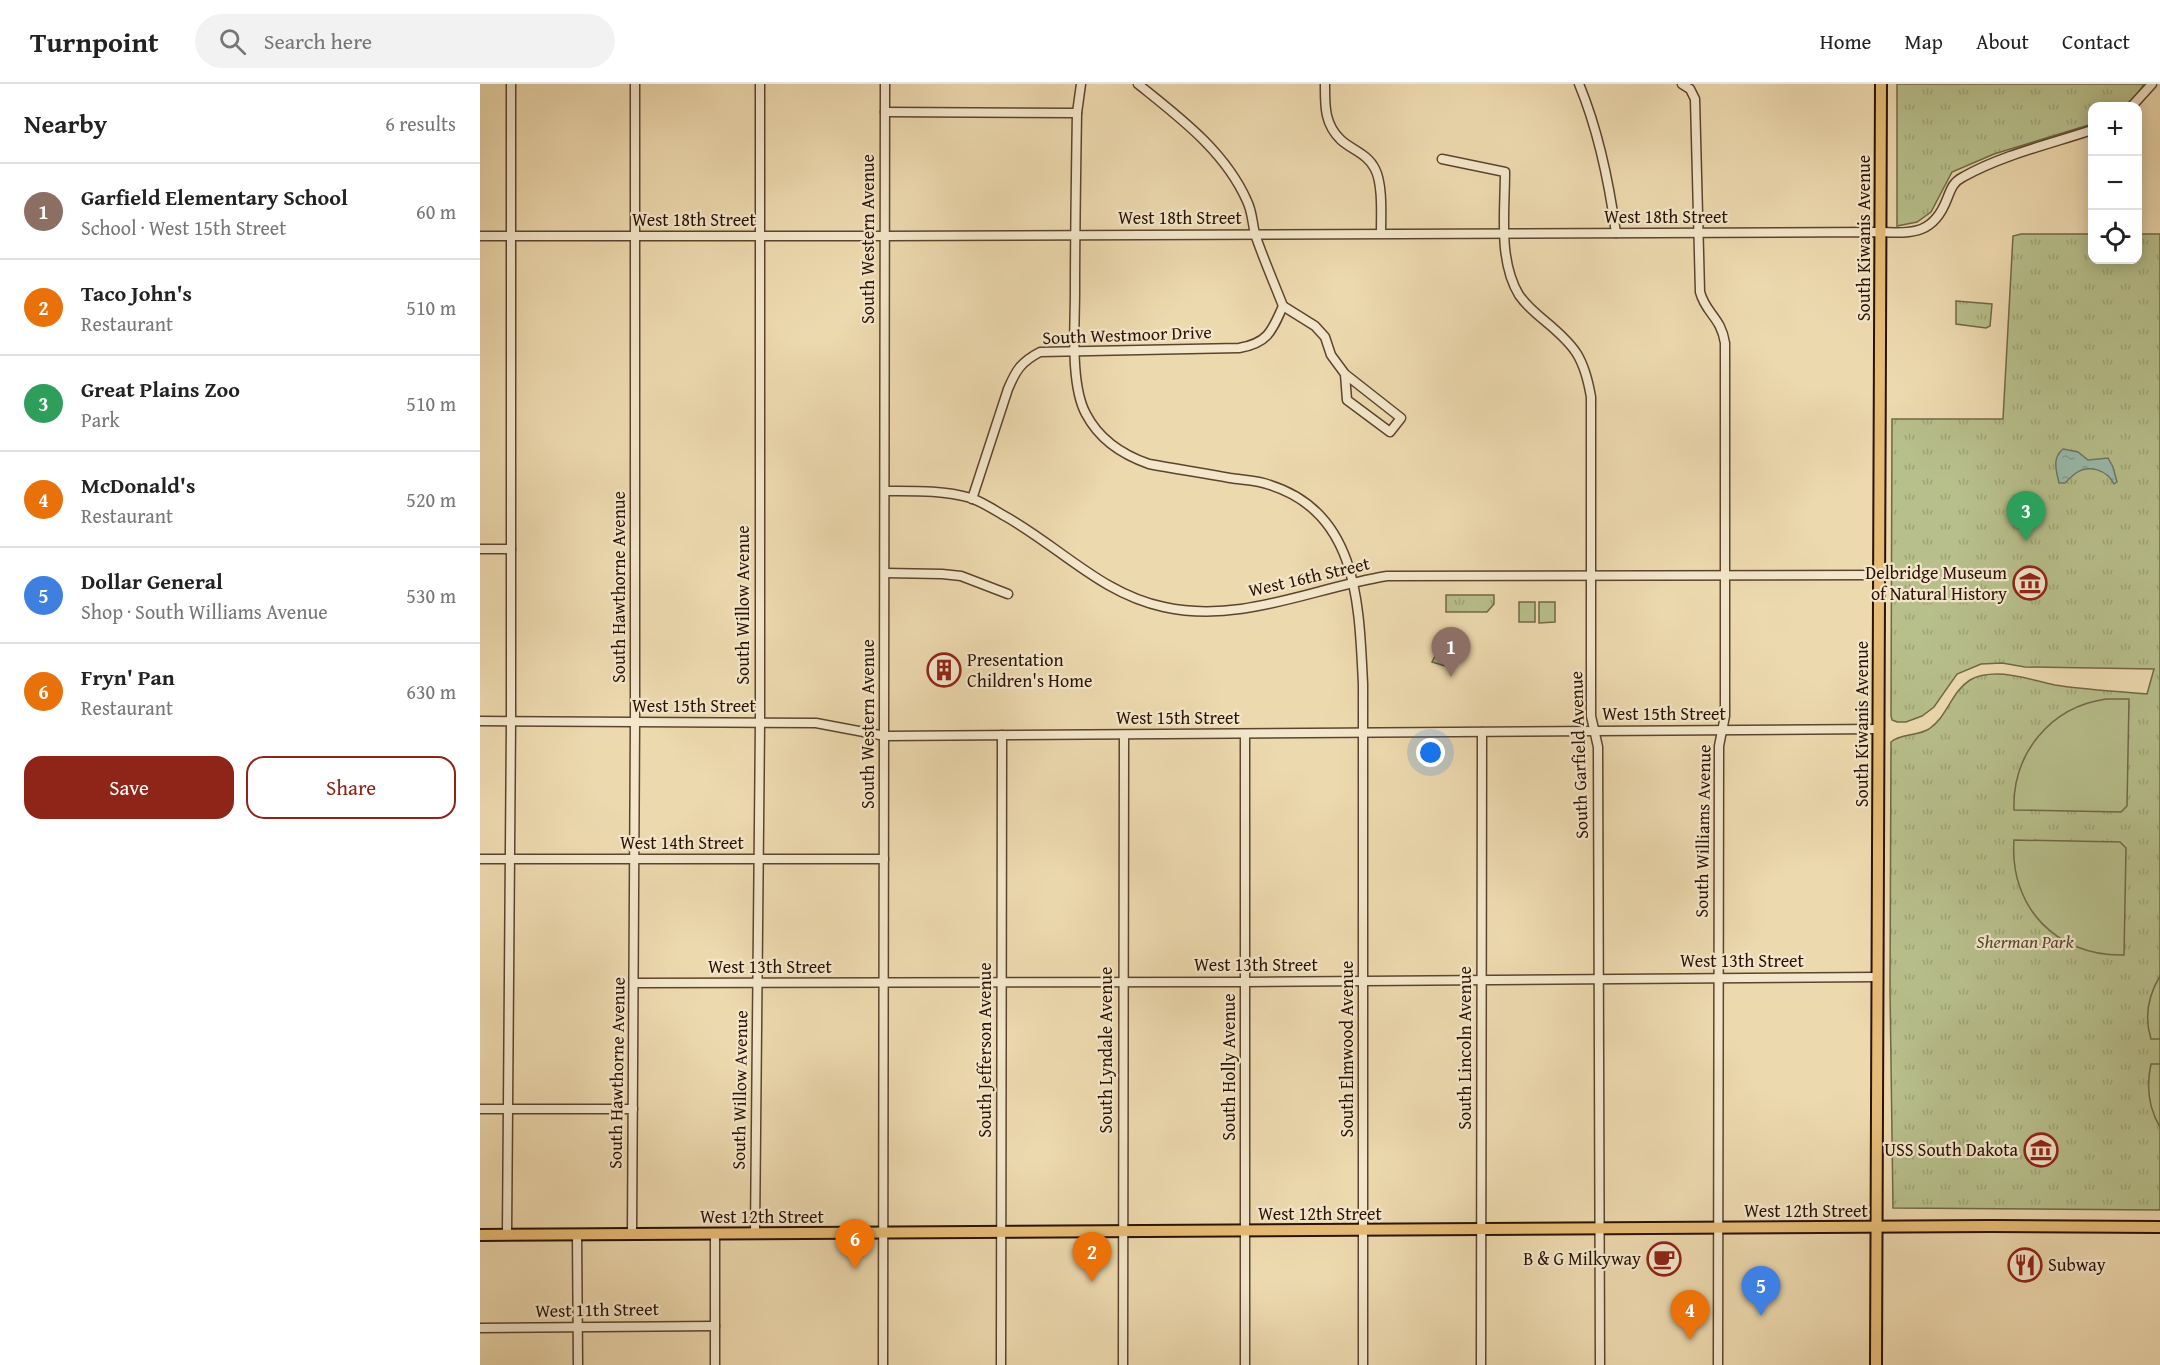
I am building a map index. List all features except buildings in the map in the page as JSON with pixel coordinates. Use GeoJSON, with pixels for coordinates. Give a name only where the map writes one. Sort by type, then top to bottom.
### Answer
{"type":"FeatureCollection","features":[{"type":"Feature","properties":{"kind":"main road","name":"South Kiwanis Avenue"},"geometry":{"type":"LineString","coordinates":[[1876,1365],[1881,84]]}},
{"type":"Feature","properties":{"kind":"main road","name":"West 12th Street"},"geometry":{"type":"LineString","coordinates":[[480,1235],[2160,1227]]}},
{"type":"Feature","properties":{"kind":"street"},"geometry":{"type":"LineString","coordinates":[[507,1234],[512,84]]}},
{"type":"Feature","properties":{"kind":"street","name":"South Hawthorne Avenue"},"geometry":{"type":"LineString","coordinates":[[632,1234],[635,84]]}},
{"type":"Feature","properties":{"kind":"street","name":"South Willow Avenue"},"geometry":{"type":"LineString","coordinates":[[755,1233],[760,723],[760,84]]}},
{"type":"Feature","properties":{"kind":"street","name":"South Western Avenue"},"geometry":{"type":"LineString","coordinates":[[883,1365],[885,84]]}},
{"type":"Feature","properties":{"kind":"street"},"geometry":{"type":"LineString","coordinates":[[1075,235],[1077,113],[1081,84]]}},
{"type":"Feature","properties":{"kind":"street"},"geometry":{"type":"LineString","coordinates":[[1138,84],[1199,135],[1221,160],[1247,200],[1253,217],[1255,234],[1283,306],[1315,326],[1325,337],[1331,355],[1345,374],[1401,418],[1390,432],[1347,400],[1345,374]]}},
{"type":"Feature","properties":{"kind":"street"},"geometry":{"type":"LineString","coordinates":[[1324,84],[1325,112],[1330,125],[1341,140],[1357,149],[1376,170],[1380,192],[1382,233]]}},
{"type":"Feature","properties":{"kind":"street"},"geometry":{"type":"LineString","coordinates":[[1579,84],[1600,146],[1616,233]]}},
{"type":"Feature","properties":{"kind":"street"},"geometry":{"type":"LineString","coordinates":[[1682,84],[1690,89],[1695,99],[1698,234]]}},
{"type":"Feature","properties":{"kind":"street"},"geometry":{"type":"LineString","coordinates":[[2136,102],[2152,84]]}},
{"type":"Feature","properties":{"kind":"street"},"geometry":{"type":"LineString","coordinates":[[885,112],[1077,113]]}},
{"type":"Feature","properties":{"kind":"street","name":"West 18th Street"},"geometry":{"type":"LineString","coordinates":[[480,236],[1881,232],[1903,234],[1922,229],[1933,223],[1956,181],[1963,176],[1996,162],[2088,131]]}},
{"type":"Feature","properties":{"kind":"street","name":"South Garfield Avenue"},"geometry":{"type":"LineString","coordinates":[[1442,159],[1505,172],[1508,270],[1519,294],[1532,310],[1571,344],[1585,368],[1591,397],[1591,716],[1599,747],[1600,1365]]}},
{"type":"Feature","properties":{"kind":"street","name":"South Williams Avenue"},"geometry":{"type":"LineString","coordinates":[[1698,234],[1700,292],[1706,307],[1720,323],[1725,343],[1727,575],[1725,716],[1719,746],[1718,1365]]}},
{"type":"Feature","properties":{"kind":"street","name":"South Elmwood Avenue"},"geometry":{"type":"LineString","coordinates":[[1075,235],[1075,351],[1080,399],[1085,412],[1100,432],[1115,447],[1134,459],[1149,464],[1268,484],[1291,493],[1313,506],[1337,536],[1353,582],[1360,634],[1363,733],[1363,1365]]}},
{"type":"Feature","properties":{"kind":"street","name":"South Westmoor Drive"},"geometry":{"type":"LineString","coordinates":[[972,499],[1014,375],[1025,360],[1040,352],[1251,346],[1262,341],[1273,330],[1283,306]]}},
{"type":"Feature","properties":{"kind":"street","name":"West 16th Street"},"geometry":{"type":"LineString","coordinates":[[885,491],[926,491],[972,499],[1029,529],[1111,589],[1162,607],[1188,611],[1232,611],[1262,607],[1353,582],[1387,576],[1879,575]]}},
{"type":"Feature","properties":{"kind":"street"},"geometry":{"type":"LineString","coordinates":[[480,549],[511,549]]}},
{"type":"Feature","properties":{"kind":"street"},"geometry":{"type":"LineString","coordinates":[[885,573],[961,576],[1008,594]]}},
{"type":"Feature","properties":{"kind":"street","name":"West 15th Street"},"geometry":{"type":"LineString","coordinates":[[480,721],[816,723],[885,736],[1878,729]]}},
{"type":"Feature","properties":{"kind":"street","name":"South Lincoln Avenue"},"geometry":{"type":"LineString","coordinates":[[1481,1365],[1482,732]]}},
{"type":"Feature","properties":{"kind":"street","name":"South Holly Avenue"},"geometry":{"type":"LineString","coordinates":[[1245,734],[1245,1365]]}},
{"type":"Feature","properties":{"kind":"street","name":"South Jefferson Avenue"},"geometry":{"type":"LineString","coordinates":[[1001,1365],[1002,735]]}},
{"type":"Feature","properties":{"kind":"street","name":"South Lyndale Avenue"},"geometry":{"type":"LineString","coordinates":[[1123,1365],[1124,735]]}},
{"type":"Feature","properties":{"kind":"street","name":"West 14th Street"},"geometry":{"type":"LineString","coordinates":[[480,859],[884,859]]}},
{"type":"Feature","properties":{"kind":"street","name":"West 13th Street"},"geometry":{"type":"LineString","coordinates":[[634,983],[1245,982],[1877,977]]}},
{"type":"Feature","properties":{"kind":"street"},"geometry":{"type":"LineString","coordinates":[[480,1109],[633,1109]]}},
{"type":"Feature","properties":{"kind":"street"},"geometry":{"type":"LineString","coordinates":[[715,1233],[715,1365]]}},
{"type":"Feature","properties":{"kind":"street"},"geometry":{"type":"LineString","coordinates":[[577,1234],[578,1365]]}},
{"type":"Feature","properties":{"kind":"street","name":"West 11th Street"},"geometry":{"type":"LineString","coordinates":[[480,1328],[715,1326]]}},
{"type":"Feature","properties":{"kind":"green space"},"geometry":{"type":"Polygon","coordinates":[[[1897,84],[2144,84],[2129,102],[2088,102],[2088,125],[1994,154],[1952,172],[1931,212],[1917,222],[1897,226],[1897,84]]]}},
{"type":"Feature","properties":{"kind":"green space","name":"Sherman Park"},"geometry":{"type":"Polygon","coordinates":[[[2088,234],[2088,264],[2142,264],[2142,234],[2160,234],[2160,1210],[1893,1208],[1890,990],[1891,742],[1894,739],[1929,729],[1941,718],[1958,691],[1970,680],[1979,676],[2004,674],[2067,687],[2147,694],[2154,669],[1981,664],[1957,674],[1934,707],[1922,716],[1906,722],[1892,720],[1892,419],[2003,419],[2013,236],[2088,234]]]}},
{"type":"Feature","properties":{"kind":"green space"},"geometry":{"type":"Polygon","coordinates":[[[1956,301],[1992,304],[1990,326],[1986,328],[1956,324],[1956,301]]]}},
{"type":"Feature","properties":{"kind":"green space"},"geometry":{"type":"Polygon","coordinates":[[[1446,595],[1494,595],[1494,604],[1487,612],[1446,612],[1446,595]]]}},
{"type":"Feature","properties":{"kind":"green space"},"geometry":{"type":"Polygon","coordinates":[[[1519,602],[1535,602],[1535,622],[1519,622],[1519,602]]]}},
{"type":"Feature","properties":{"kind":"green space"},"geometry":{"type":"Polygon","coordinates":[[[1539,602],[1555,602],[1555,622],[1539,623],[1539,602]]]}},
{"type":"Feature","properties":{"kind":"green space"},"geometry":{"type":"Polygon","coordinates":[[[1439,648],[1458,655],[1452,668],[1432,662],[1439,648]]]}},
{"type":"Feature","properties":{"kind":"green space"},"geometry":{"type":"Polygon","coordinates":[[[2106,699],[2129,699],[2127,806],[2121,812],[2014,810],[2015,789],[2020,770],[2027,752],[2038,736],[2068,712],[2106,699]]]}},
{"type":"Feature","properties":{"kind":"green space"},"geometry":{"type":"Polygon","coordinates":[[[2014,840],[2120,842],[2126,848],[2124,955],[2100,953],[2078,947],[2058,937],[2042,923],[2029,906],[2020,887],[2015,864],[2014,840]]]}},
{"type":"Feature","properties":{"kind":"green space"},"geometry":{"type":"Polygon","coordinates":[[[2160,976],[2160,1039],[2151,1039],[2148,1007],[2160,976]]]}},
{"type":"Feature","properties":{"kind":"green space"},"geometry":{"type":"Polygon","coordinates":[[[2151,1064],[2160,1064],[2160,1127],[2149,1097],[2151,1064]]]}},
{"type":"Feature","properties":{"kind":"water"},"geometry":{"type":"Polygon","coordinates":[[[2063,449],[2078,452],[2088,460],[2108,458],[2117,482],[2114,484],[2102,472],[2086,469],[2075,474],[2065,483],[2059,483],[2056,460],[2063,449]]]}},
{"type":"Feature","properties":{"kind":"place","name":"Great Plains Zoo"},"geometry":{"type":"Point","coordinates":[2026,541]}},
{"type":"Feature","properties":{"kind":"place","name":"Delbridge Museum of Natural History"},"geometry":{"type":"Point","coordinates":[2030,583]}},
{"type":"Feature","properties":{"kind":"place","name":"Presentation Children's Home"},"geometry":{"type":"Point","coordinates":[944,670]}},
{"type":"Feature","properties":{"kind":"place","name":"Garfield Elementary School"},"geometry":{"type":"Point","coordinates":[1451,677]}},
{"type":"Feature","properties":{"kind":"place","name":"USS South Dakota"},"geometry":{"type":"Point","coordinates":[2041,1150]}},
{"type":"Feature","properties":{"kind":"place","name":"B & G Milkyway"},"geometry":{"type":"Point","coordinates":[1664,1259]}},
{"type":"Feature","properties":{"kind":"place","name":"Subway"},"geometry":{"type":"Point","coordinates":[2025,1265]}},
{"type":"Feature","properties":{"kind":"place","name":"Fryn' Pan"},"geometry":{"type":"Point","coordinates":[855,1269]}},
{"type":"Feature","properties":{"kind":"place","name":"Taco John's"},"geometry":{"type":"Point","coordinates":[1092,1282]}},
{"type":"Feature","properties":{"kind":"place","name":"Dollar General"},"geometry":{"type":"Point","coordinates":[1761,1316]}},
{"type":"Feature","properties":{"kind":"place","name":"McDonald's"},"geometry":{"type":"Point","coordinates":[1690,1340]}}]}
